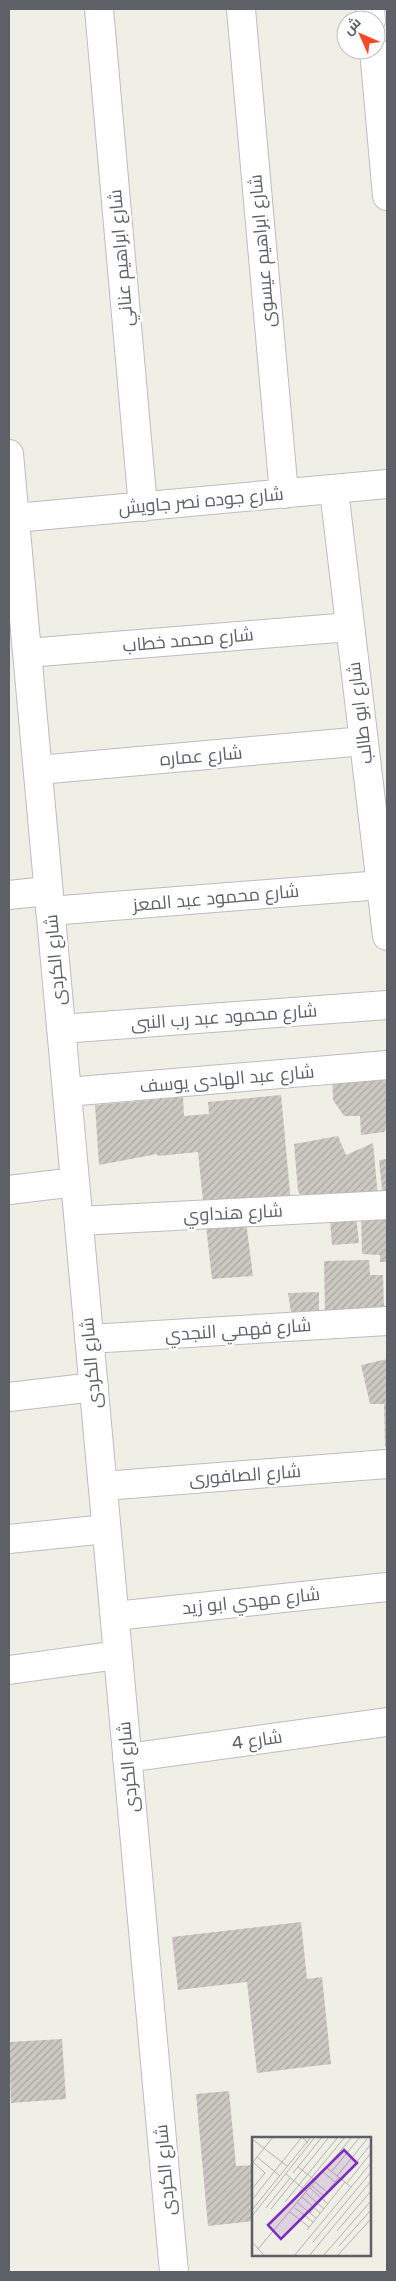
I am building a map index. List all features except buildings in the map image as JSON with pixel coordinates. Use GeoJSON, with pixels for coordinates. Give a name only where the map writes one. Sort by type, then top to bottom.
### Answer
{"type":"FeatureCollection","features":[{"type":"Feature","properties":{"kind":"street","name":"شارع ابراهيم عناني"},"geometry":{"type":"LineString","coordinates":[[99,9],[143,507]]}},
{"type":"Feature","properties":{"kind":"street","name":"شارع ابراهيم عيسوى"},"geometry":{"type":"LineString","coordinates":[[240,9],[284,494]]}},
{"type":"Feature","properties":{"kind":"street"},"geometry":{"type":"LineString","coordinates":[[375,60],[387,196]]}},
{"type":"Feature","properties":{"kind":"street","name":"شارع الكردى"},"geometry":{"type":"LineString","coordinates":[[9,454],[174,2272]]}},
{"type":"Feature","properties":{"kind":"street","name":"شارع جوده نصر جاويش"},"geometry":{"type":"LineString","coordinates":[[15,518],[387,484]]}},
{"type":"Feature","properties":{"kind":"street","name":"شارع ابو طالب"},"geometry":{"type":"LineString","coordinates":[[334,490],[387,936]]}},
{"type":"Feature","properties":{"kind":"street","name":"شارع محمد خطاب"},"geometry":{"type":"LineString","coordinates":[[27,653],[350,627]]}},
{"type":"Feature","properties":{"kind":"street","name":"شارع عماره"},"geometry":{"type":"LineString","coordinates":[[38,770],[364,741]]}},
{"type":"Feature","properties":{"kind":"street","name":"شارع محمود عبد المعز"},"geometry":{"type":"LineString","coordinates":[[9,895],[49,901],[381,885]]}},
{"type":"Feature","properties":{"kind":"street","name":"شارع محمود عبد رب النبى"},"geometry":{"type":"LineString","coordinates":[[61,1029],[387,1005]]}},
{"type":"Feature","properties":{"kind":"street","name":"شارع عبد الهادى يوسف"},"geometry":{"type":"LineString","coordinates":[[67,1092],[387,1065]]}},
{"type":"Feature","properties":{"kind":"street"},"geometry":{"type":"LineString","coordinates":[[9,1190],[75,1182]]}},
{"type":"Feature","properties":{"kind":"street","name":"شارع هنداوي"},"geometry":{"type":"LineString","coordinates":[[79,1221],[387,1205]]}},
{"type":"Feature","properties":{"kind":"street","name":"شارع فهمي النجدي"},"geometry":{"type":"LineString","coordinates":[[89,1339],[387,1321]]}},
{"type":"Feature","properties":{"kind":"street"},"geometry":{"type":"LineString","coordinates":[[9,1397],[94,1387]]}},
{"type":"Feature","properties":{"kind":"street","name":"شارع الصافورى"},"geometry":{"type":"LineString","coordinates":[[103,1486],[387,1464]]}},
{"type":"Feature","properties":{"kind":"street"},"geometry":{"type":"LineString","coordinates":[[9,1539],[106,1529]]}},
{"type":"Feature","properties":{"kind":"street","name":"شارع مهدي ابو زيد"},"geometry":{"type":"LineString","coordinates":[[114,1616],[387,1587]]}},
{"type":"Feature","properties":{"kind":"street"},"geometry":{"type":"LineString","coordinates":[[9,1670],[118,1655]]}},
{"type":"Feature","properties":{"kind":"street","name":"شارع 4"},"geometry":{"type":"LineString","coordinates":[[127,1758],[387,1722]]}}]}
